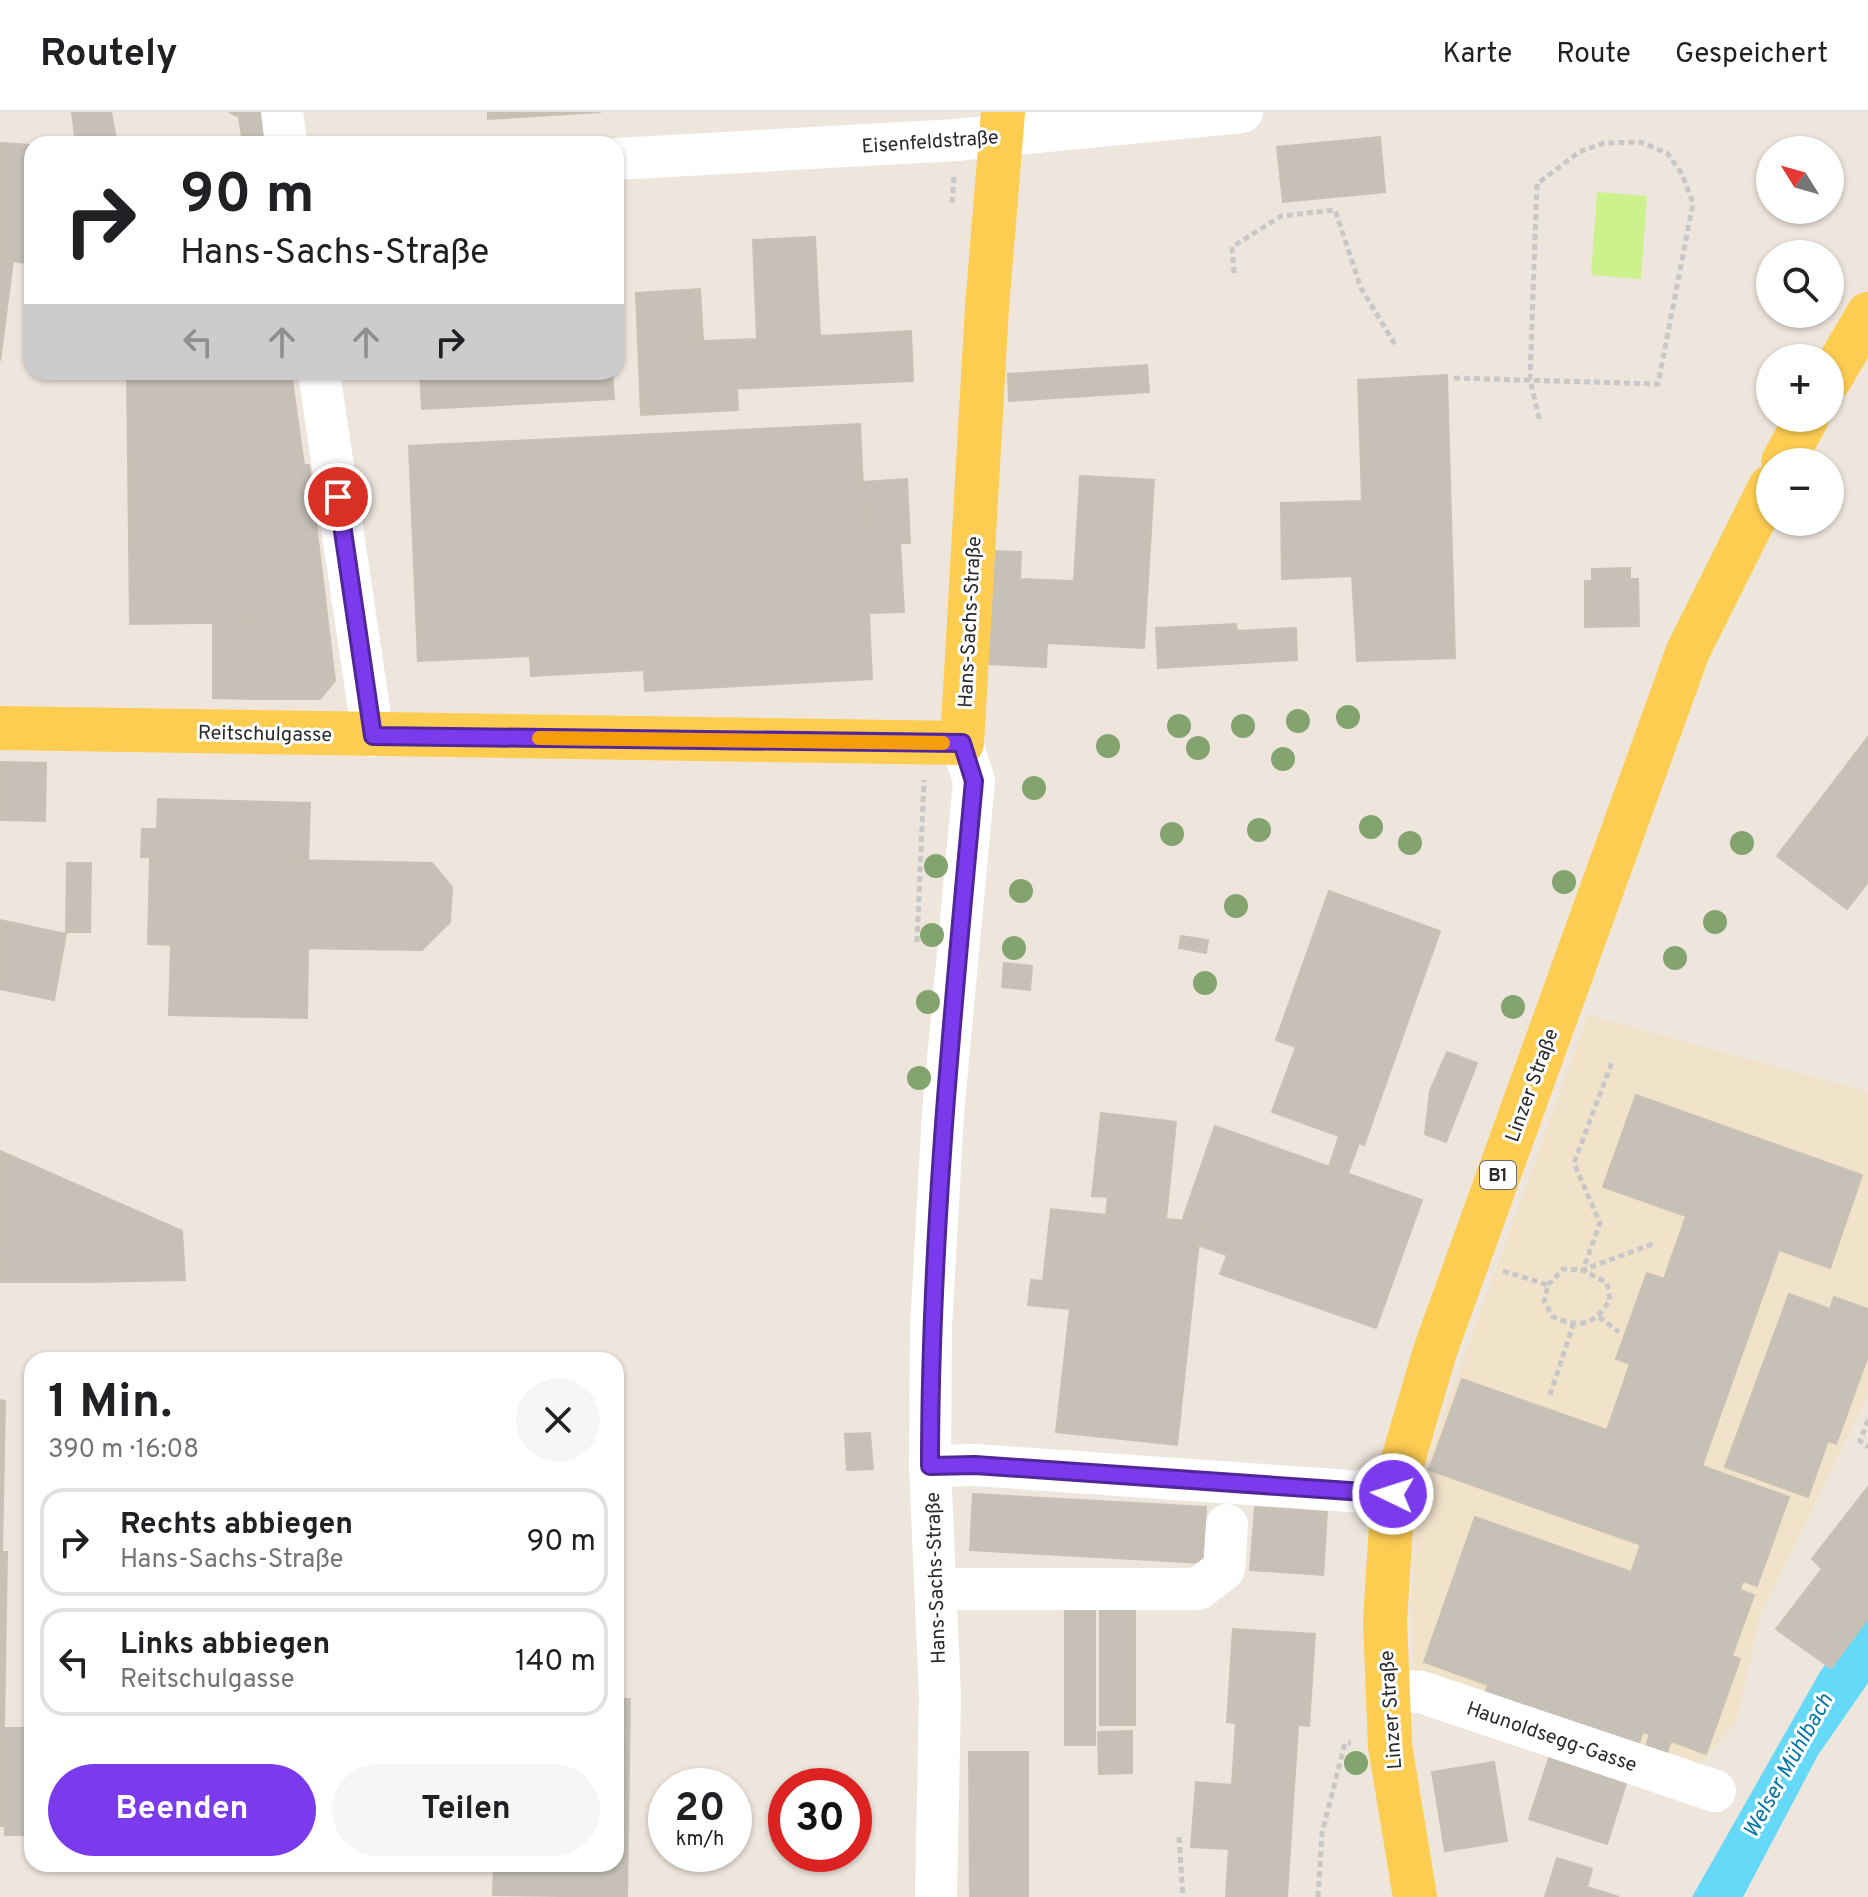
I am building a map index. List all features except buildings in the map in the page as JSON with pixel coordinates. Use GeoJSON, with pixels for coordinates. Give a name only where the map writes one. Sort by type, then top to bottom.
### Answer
{"type":"FeatureCollection","features":[{"type":"Feature","properties":{"kind":"main road","name":"Hans-Sachs-Straße"},"geometry":{"type":"LineString","coordinates":[[962,743],[986,321],[1002,124]]}},
{"type":"Feature","properties":{"kind":"main road"},"geometry":{"type":"LineString","coordinates":[[1844,355],[1868,314]]}},
{"type":"Feature","properties":{"kind":"main road","name":"Linzer Straße"},"geometry":{"type":"LineString","coordinates":[[1415,1897],[1390,1746],[1385,1621],[1393,1494],[1422,1389],[1688,651],[1756,515]]}},
{"type":"Feature","properties":{"kind":"main road","name":"Reitschulgasse"},"geometry":{"type":"LineString","coordinates":[[0,728],[962,743]]}},
{"type":"Feature","properties":{"kind":"street"},"geometry":{"type":"LineString","coordinates":[[282,112],[285,136]]}},
{"type":"Feature","properties":{"kind":"street","name":"Eisenfeldstraße"},"geometry":{"type":"LineString","coordinates":[[624,158],[1002,124],[1242,112]]}},
{"type":"Feature","properties":{"kind":"street"},"geometry":{"type":"LineString","coordinates":[[320,380],[373,736]]}},
{"type":"Feature","properties":{"kind":"street","name":"Hans-Sachs-Straße"},"geometry":{"type":"LineString","coordinates":[[936,1897],[938,1589],[930,1466],[931,1327],[943,1113],[974,781],[962,743]]}},
{"type":"Feature","properties":{"kind":"street"},"geometry":{"type":"LineString","coordinates":[[930,1466],[975,1465],[1393,1494]]}},
{"type":"Feature","properties":{"kind":"street"},"geometry":{"type":"LineString","coordinates":[[938,1589],[1198,1589],[1224,1569],[1227,1525]]}},
{"type":"Feature","properties":{"kind":"street","name":"Haunoldsegg-Gasse"},"geometry":{"type":"LineString","coordinates":[[1387,1690],[1421,1692],[1715,1791]]}},
{"type":"Feature","properties":{"kind":"path"},"geometry":{"type":"LineString","coordinates":[[1454,378],[1530,379],[1658,384],[1693,203],[1682,174],[1667,153],[1640,142],[1604,143],[1579,152],[1537,184],[1530,379],[1540,422]]}},
{"type":"Feature","properties":{"kind":"path"},"geometry":{"type":"LineString","coordinates":[[1234,273],[1232,247],[1281,216],[1335,210],[1361,288],[1396,346]]}},
{"type":"Feature","properties":{"kind":"path"},"geometry":{"type":"LineString","coordinates":[[1583,1270],[1600,1223],[1574,1163],[1612,1062]]}},
{"type":"Feature","properties":{"kind":"path"},"geometry":{"type":"LineString","coordinates":[[1583,1270],[1607,1283],[1610,1300],[1599,1317],[1585,1325],[1573,1325],[1553,1317],[1544,1301],[1548,1285],[1563,1269],[1583,1270],[1655,1243]]}},
{"type":"Feature","properties":{"kind":"path"},"geometry":{"type":"LineString","coordinates":[[1468,1259],[1548,1285]]}},
{"type":"Feature","properties":{"kind":"path"},"geometry":{"type":"LineString","coordinates":[[1599,1317],[1619,1332]]}},
{"type":"Feature","properties":{"kind":"path"},"geometry":{"type":"LineString","coordinates":[[1550,1395],[1573,1325]]}},
{"type":"Feature","properties":{"kind":"path"},"geometry":{"type":"LineString","coordinates":[[1868,1420],[1860,1441],[1868,1447]]}},
{"type":"Feature","properties":{"kind":"path"},"geometry":{"type":"LineString","coordinates":[[1318,1897],[1322,1833],[1345,1743],[1390,1746]]}},
{"type":"Feature","properties":{"kind":"path"},"geometry":{"type":"LineString","coordinates":[[1179,1837],[1183,1897]]}},
{"type":"Feature","properties":{"kind":"shaded area"},"geometry":{"type":"Polygon","coordinates":[[[1588,1015],[1868,1092],[1868,1396],[1760,1616],[1737,1719],[1697,1770],[1414,1683],[1411,1605],[1420,1479],[1588,1015]]]}},
{"type":"Feature","properties":{"kind":"green space"},"geometry":{"type":"Polygon","coordinates":[[[1597,192],[1647,196],[1641,279],[1591,275],[1597,192]]]}},
{"type":"Feature","properties":{"kind":"water","name":"Welser Mühlbach"},"geometry":{"type":"Polygon","coordinates":[[[1868,1605],[1868,1683],[1818,1755],[1743,1897],[1692,1897],[1820,1672],[1868,1605]]]}},
{"type":"Feature","properties":{"kind":"slow traffic"},"geometry":{"type":"LineString","coordinates":[[539,738],[943,743]]}},
{"type":"Feature","properties":{"kind":"route"},"geometry":{"type":"LineString","coordinates":[[338,497],[373,736],[962,743],[974,781],[943,1113],[931,1327],[930,1466],[975,1465],[1393,1494]]}}]}
